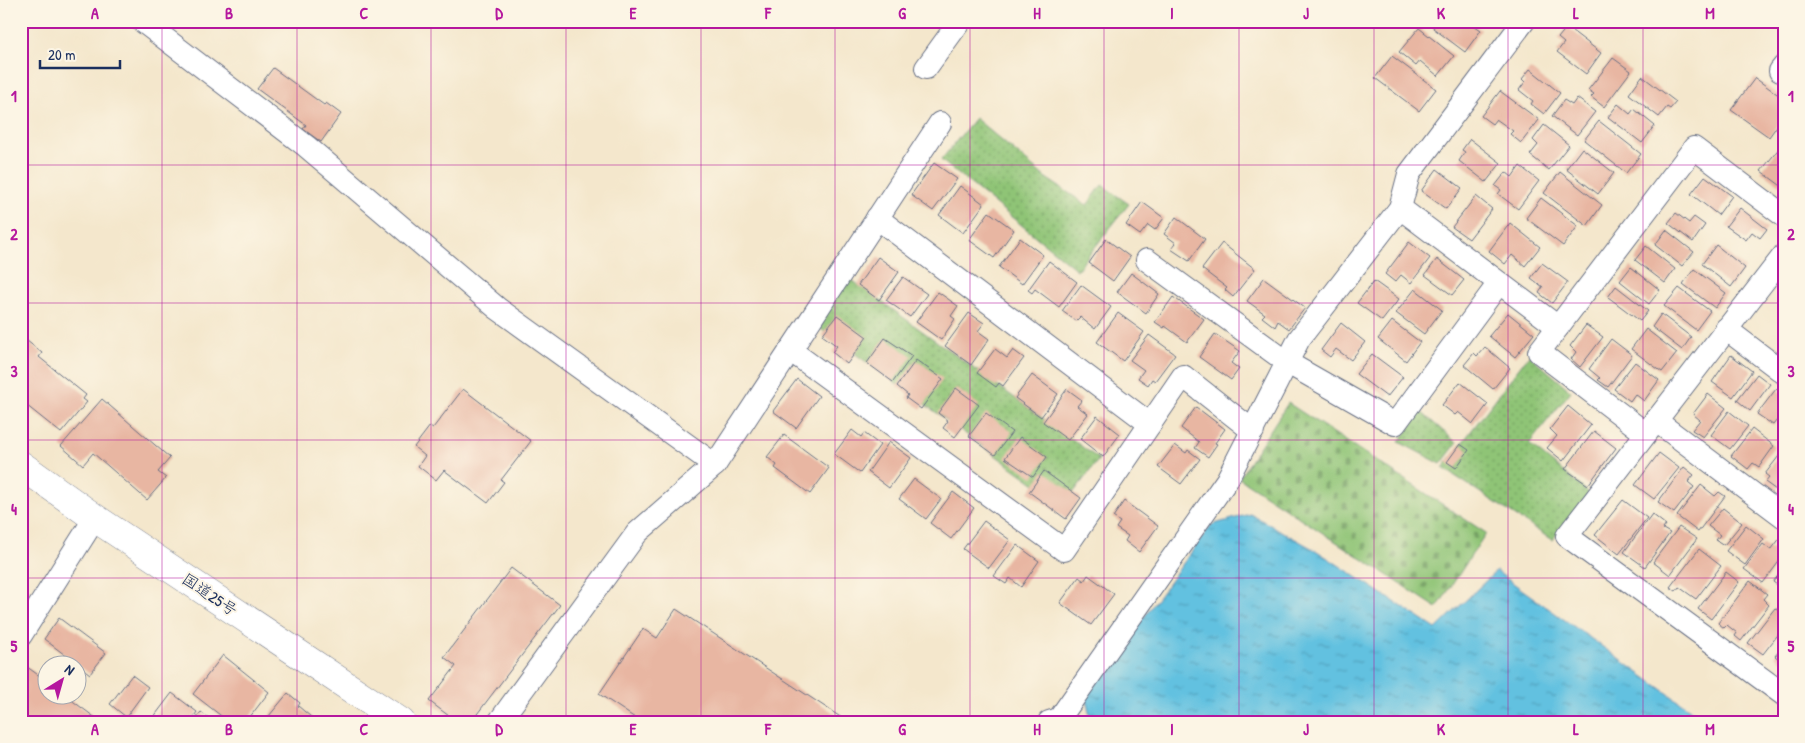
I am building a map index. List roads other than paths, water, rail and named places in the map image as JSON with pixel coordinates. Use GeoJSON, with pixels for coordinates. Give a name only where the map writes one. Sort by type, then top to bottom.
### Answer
{"type":"FeatureCollection","features":[{"type":"Feature","properties":{"kind":"highway","name":"国道25号"},"geometry":{"type":"LineString","coordinates":[[21,465],[95,518],[401,722]]}},
{"type":"Feature","properties":{"kind":"street"},"geometry":{"type":"LineString","coordinates":[[142,21],[306,146],[496,308],[715,464]]}},
{"type":"Feature","properties":{"kind":"street"},"geometry":{"type":"LineString","coordinates":[[926,68],[960,21]]}},
{"type":"Feature","properties":{"kind":"street"},"geometry":{"type":"LineString","coordinates":[[1050,722],[1059,719],[1227,480],[1300,339],[1400,208],[1408,174],[1524,21]]}},
{"type":"Feature","properties":{"kind":"street"},"geometry":{"type":"LineString","coordinates":[[499,722],[637,533],[715,464],[940,123]]}},
{"type":"Feature","properties":{"kind":"street"},"geometry":{"type":"LineString","coordinates":[[1784,216],[1694,148],[1539,352],[1784,517]]}},
{"type":"Feature","properties":{"kind":"street"},"geometry":{"type":"LineString","coordinates":[[1400,208],[1558,326]]}},
{"type":"Feature","properties":{"kind":"street"},"geometry":{"type":"LineString","coordinates":[[877,218],[1150,424]]}},
{"type":"Feature","properties":{"kind":"street"},"geometry":{"type":"LineString","coordinates":[[1784,255],[1567,536],[1784,695]]}},
{"type":"Feature","properties":{"kind":"street"},"geometry":{"type":"LineString","coordinates":[[1146,260],[1288,364],[1395,424],[1499,282]]}},
{"type":"Feature","properties":{"kind":"street"},"geometry":{"type":"LineString","coordinates":[[1726,329],[1784,373]]}},
{"type":"Feature","properties":{"kind":"street"},"geometry":{"type":"LineString","coordinates":[[790,350],[1064,550],[1183,376],[1253,431]]}},
{"type":"Feature","properties":{"kind":"street"},"geometry":{"type":"LineString","coordinates":[[21,635],[95,518]]}},
{"type":"Feature","properties":{"kind":"water"},"geometry":{"type":"Polygon","coordinates":[[[1250,514],[1317,551],[1436,629],[1496,571],[1708,722],[1091,722],[1086,697],[1211,525],[1250,514]]]}}]}
